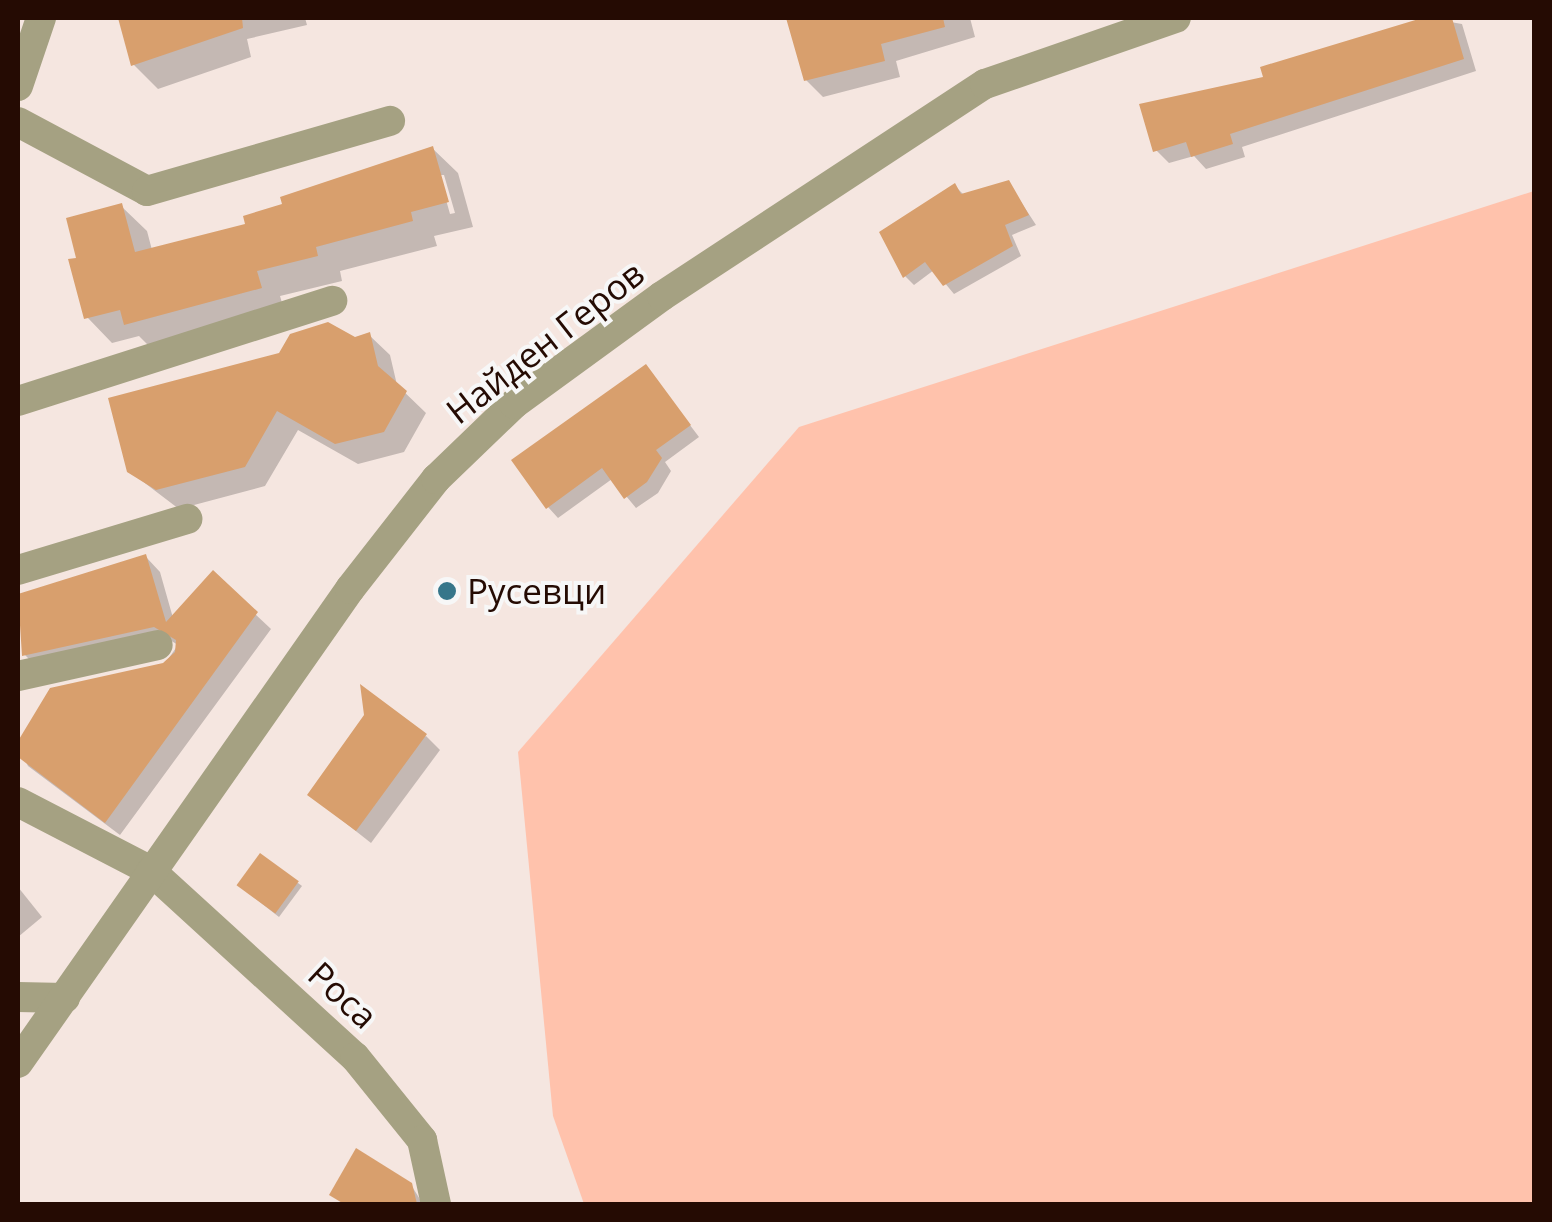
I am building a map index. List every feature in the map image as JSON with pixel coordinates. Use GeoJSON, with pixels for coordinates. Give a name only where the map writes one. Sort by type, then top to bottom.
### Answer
{"type":"FeatureCollection","features":[{"type":"Feature","properties":{"kind":"street"},"geometry":{"type":"LineString","coordinates":[[18,86],[41,18]]}},
{"type":"Feature","properties":{"kind":"street","name":"Найден Геров"},"geometry":{"type":"LineString","coordinates":[[18,1063],[411,510],[514,404],[662,296],[985,84],[1176,18]]}},
{"type":"Feature","properties":{"kind":"street"},"geometry":{"type":"LineString","coordinates":[[18,122],[147,191],[390,121]]}},
{"type":"Feature","properties":{"kind":"street"},"geometry":{"type":"LineString","coordinates":[[18,401],[332,301]]}},
{"type":"Feature","properties":{"kind":"street"},"geometry":{"type":"LineString","coordinates":[[18,570],[188,519]]}},
{"type":"Feature","properties":{"kind":"street"},"geometry":{"type":"LineString","coordinates":[[18,676],[158,645]]}},
{"type":"Feature","properties":{"kind":"street","name":"Роса"},"geometry":{"type":"LineString","coordinates":[[18,802],[151,871],[355,1057],[422,1140],[436,1204]]}},
{"type":"Feature","properties":{"kind":"street"},"geometry":{"type":"LineString","coordinates":[[18,997],[65,998]]}},
{"type":"Feature","properties":{"kind":"shaded area"},"geometry":{"type":"Polygon","coordinates":[[[1534,191],[1534,1204],[584,1204],[553,1116],[518,752],[799,427],[1534,191]]]}},
{"type":"Feature","properties":{"kind":"building"},"geometry":{"type":"Polygon","coordinates":[[[118,18],[242,18],[243,28],[131,66],[118,18]]]}},
{"type":"Feature","properties":{"kind":"building"},"geometry":{"type":"Polygon","coordinates":[[[786,18],[943,18],[945,27],[881,44],[885,61],[804,81],[786,18]]]}},
{"type":"Feature","properties":{"kind":"building"},"geometry":{"type":"Polygon","coordinates":[[[1422,18],[1452,18],[1464,59],[1230,134],[1233,144],[1191,157],[1186,142],[1153,152],[1139,104],[1263,77],[1260,67],[1422,18]]]}},
{"type":"Feature","properties":{"kind":"building"},"geometry":{"type":"Polygon","coordinates":[[[433,146],[449,202],[411,212],[413,221],[316,247],[318,256],[257,271],[262,288],[124,325],[120,310],[84,319],[68,259],[76,258],[66,218],[122,203],[135,252],[245,224],[243,216],[282,204],[280,197],[433,146]]]}},
{"type":"Feature","properties":{"kind":"building"},"geometry":{"type":"Polygon","coordinates":[[[1009,180],[1029,215],[1005,225],[1013,246],[943,286],[925,262],[903,278],[879,232],[955,183],[961,194],[1009,180]]]}},
{"type":"Feature","properties":{"kind":"building"},"geometry":{"type":"Polygon","coordinates":[[[328,322],[355,337],[370,332],[378,366],[407,391],[384,432],[335,444],[277,411],[245,467],[156,490],[127,472],[108,398],[279,353],[290,334],[328,322]]]}},
{"type":"Feature","properties":{"kind":"building"},"geometry":{"type":"Polygon","coordinates":[[[646,364],[691,425],[656,450],[662,458],[647,482],[624,499],[602,468],[546,509],[511,460],[646,364]]]}},
{"type":"Feature","properties":{"kind":"building"},"geometry":{"type":"Polygon","coordinates":[[[146,554],[166,622],[213,570],[258,612],[105,823],[18,757],[18,741],[50,688],[163,663],[175,652],[176,640],[154,627],[22,656],[18,594],[146,554]]]}},
{"type":"Feature","properties":{"kind":"building"},"geometry":{"type":"Polygon","coordinates":[[[360,684],[427,734],[356,831],[307,795],[364,715],[360,684]]]}},
{"type":"Feature","properties":{"kind":"building"},"geometry":{"type":"Polygon","coordinates":[[[260,853],[299,881],[275,914],[236,885],[260,853]]]}},
{"type":"Feature","properties":{"kind":"building"},"geometry":{"type":"Polygon","coordinates":[[[356,1148],[412,1183],[417,1204],[344,1204],[329,1195],[356,1148]]]}},
{"type":"Feature","properties":{"kind":"place","name":"Русевци"},"geometry":{"type":"Point","coordinates":[447,591]}}]}
